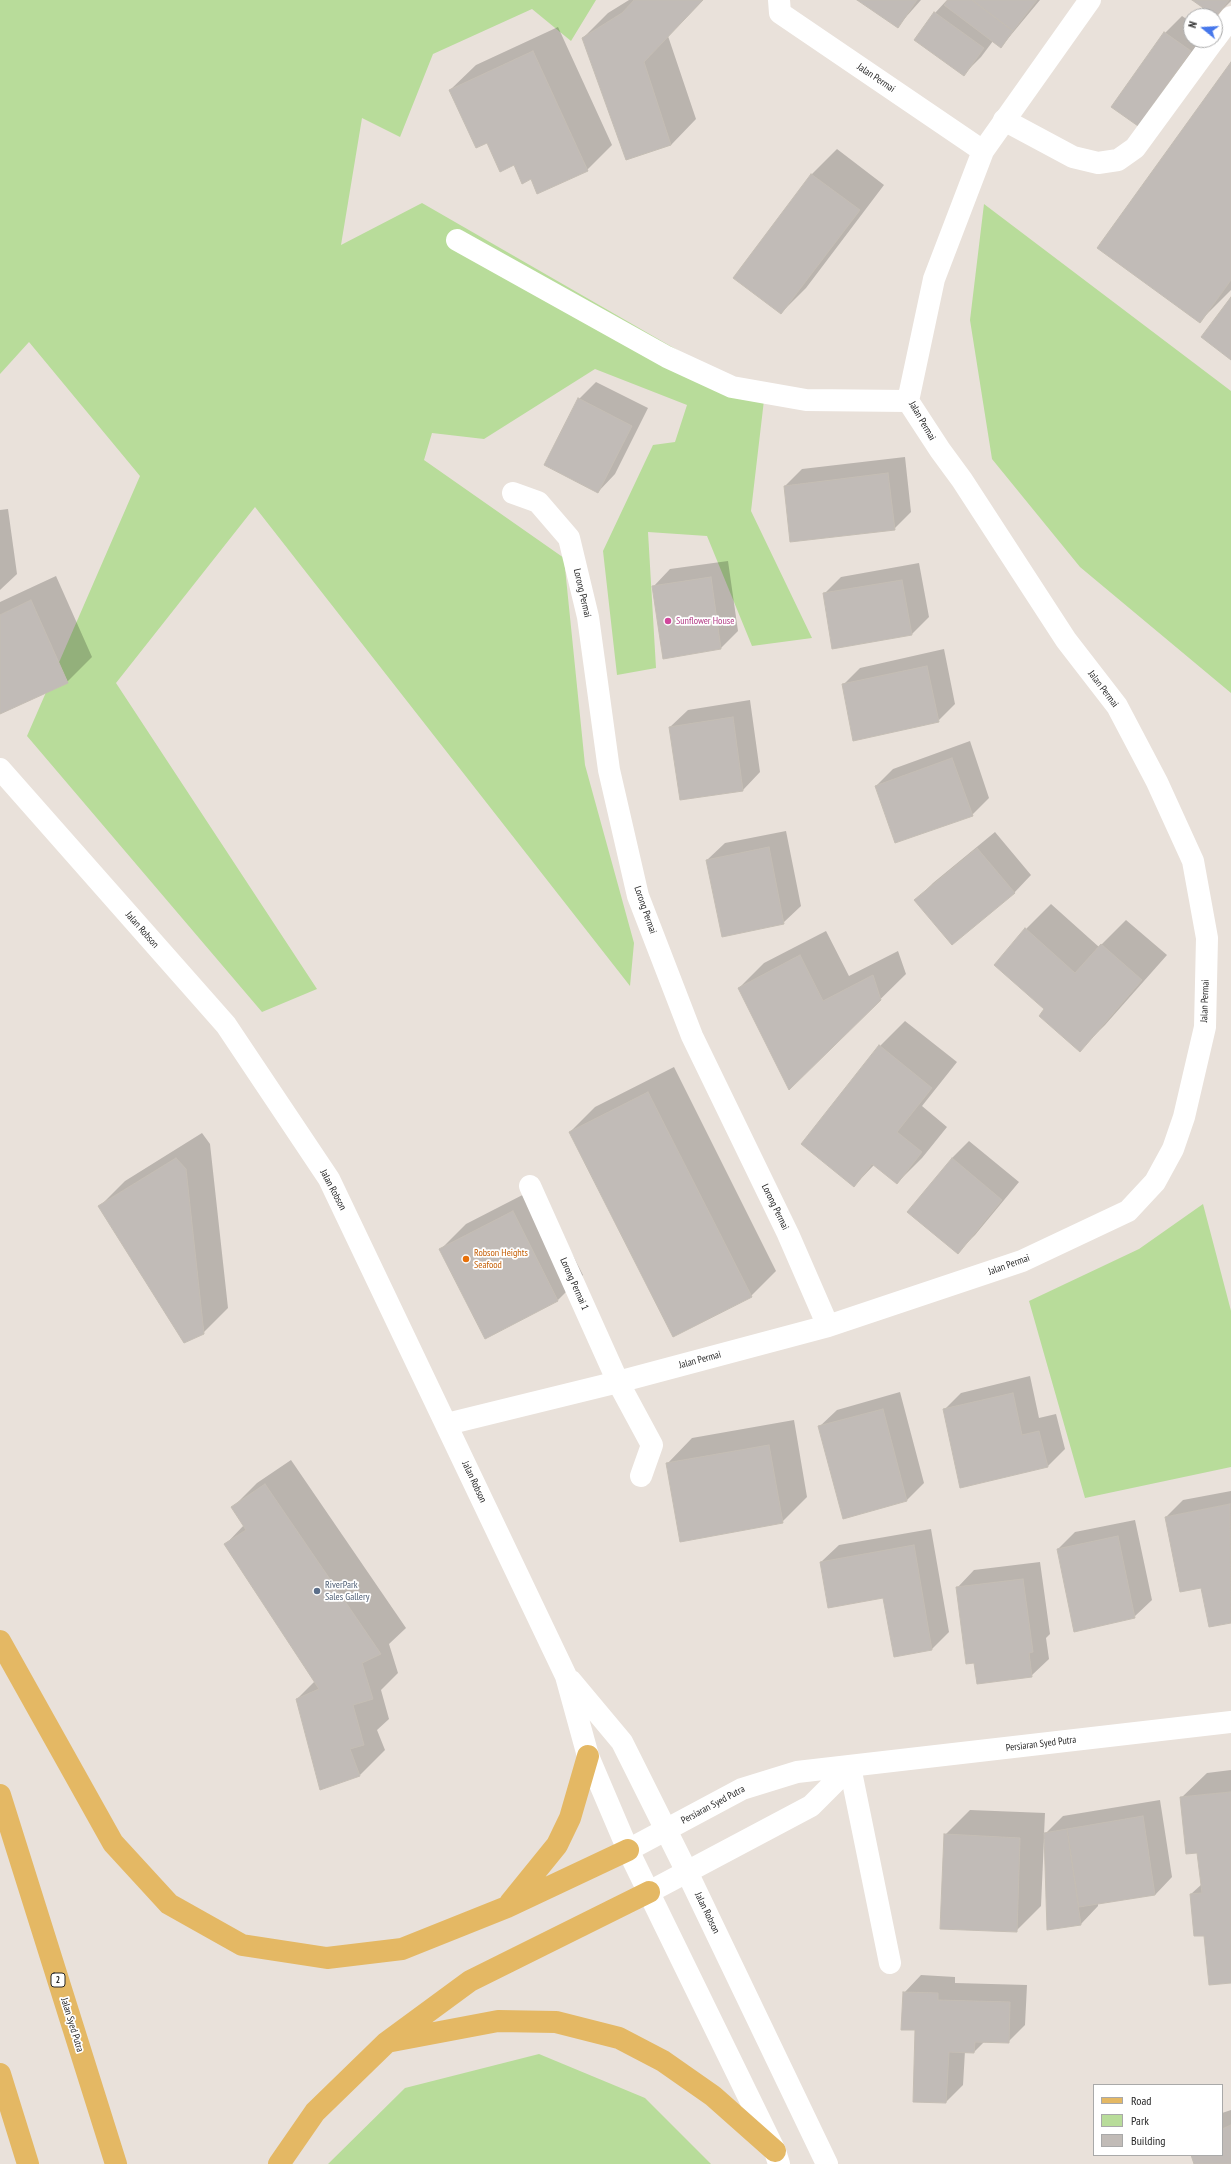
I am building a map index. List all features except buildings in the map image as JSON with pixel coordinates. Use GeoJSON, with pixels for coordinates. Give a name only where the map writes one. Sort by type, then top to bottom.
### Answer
{"type":"FeatureCollection","features":[{"type":"Feature","properties":{"kind":"main road"},"geometry":{"type":"LineString","coordinates":[[0,1641],[113,1843],[169,1904],[242,1944],[327,1958],[402,1949],[507,1907],[628,1850]]}},
{"type":"Feature","properties":{"kind":"main road"},"geometry":{"type":"LineString","coordinates":[[507,1907],[557,1845],[570,1818],[588,1756]]}},
{"type":"Feature","properties":{"kind":"main road","name":"Jalan Syed Putra"},"geometry":{"type":"LineString","coordinates":[[0,1795],[116,2164]]}},
{"type":"Feature","properties":{"kind":"main road"},"geometry":{"type":"LineString","coordinates":[[279,2164],[315,2112],[387,2042],[470,1981],[649,1892]]}},
{"type":"Feature","properties":{"kind":"main road"},"geometry":{"type":"LineString","coordinates":[[387,2042],[498,2021],[556,2022],[620,2038],[663,2061],[713,2096],[777,2157]]}},
{"type":"Feature","properties":{"kind":"main road"},"geometry":{"type":"LineString","coordinates":[[0,2074],[28,2164]]}},
{"type":"Feature","properties":{"kind":"street","name":"Jalan Permai"},"geometry":{"type":"LineString","coordinates":[[779,0],[780,13],[983,151]]}},
{"type":"Feature","properties":{"kind":"street","name":"Jalan Permai"},"geometry":{"type":"LineString","coordinates":[[447,1424],[618,1382],[828,1326],[1022,1261],[1128,1211],[1155,1182],[1173,1149],[1184,1117],[1205,1027],[1207,938],[1193,861],[1157,782],[1117,706],[1066,640],[908,401],[934,279],[983,151],[1090,0]]}},
{"type":"Feature","properties":{"kind":"street"},"geometry":{"type":"LineString","coordinates":[[1223,28],[1231,17]]}},
{"type":"Feature","properties":{"kind":"street"},"geometry":{"type":"LineString","coordinates":[[1004,120],[1073,157],[1098,163],[1118,160],[1135,148],[1209,48]]}},
{"type":"Feature","properties":{"kind":"street"},"geometry":{"type":"LineString","coordinates":[[457,240],[667,357],[732,386],[806,400],[908,401]]}},
{"type":"Feature","properties":{"kind":"street","name":"Lorong Permai"},"geometry":{"type":"LineString","coordinates":[[513,493],[538,502],[569,538],[588,617],[608,770],[638,896],[692,1036],[788,1234],[828,1326]]}},
{"type":"Feature","properties":{"kind":"street","name":"Jalan Robson"},"geometry":{"type":"LineString","coordinates":[[0,769],[226,1025],[329,1179],[566,1676],[588,1756],[628,1850],[777,2157]]}},
{"type":"Feature","properties":{"kind":"street","name":"Lorong Permai 1"},"geometry":{"type":"LineString","coordinates":[[530,1186],[618,1382],[652,1445],[642,1476]]}},
{"type":"Feature","properties":{"kind":"street","name":"Jalan Robson"},"geometry":{"type":"LineString","coordinates":[[566,1676],[622,1742],[667,1830],[827,2164]]}},
{"type":"Feature","properties":{"kind":"street","name":"Persiaran Syed Putra"},"geometry":{"type":"LineString","coordinates":[[628,1850],[742,1789],[797,1772],[1231,1722]]}},
{"type":"Feature","properties":{"kind":"street"},"geometry":{"type":"LineString","coordinates":[[649,1892],[811,1806],[850,1767]]}},
{"type":"Feature","properties":{"kind":"street"},"geometry":{"type":"LineString","coordinates":[[850,1767],[890,1963]]}},
{"type":"Feature","properties":{"kind":"green space"},"geometry":{"type":"Polygon","coordinates":[[[0,0],[596,0],[571,41],[532,9],[433,54],[400,137],[362,118],[341,245],[422,203],[764,400],[751,511],[812,638],[752,646],[707,536],[648,532],[656,668],[617,675],[603,551],[653,445],[675,442],[687,405],[595,369],[484,439],[432,433],[424,460],[564,558],[585,765],[634,943],[630,986],[255,507],[116,683],[317,989],[262,1012],[27,736],[140,476],[29,342],[0,374],[0,0]]]}},
{"type":"Feature","properties":{"kind":"green space"},"geometry":{"type":"Polygon","coordinates":[[[984,204],[1231,391],[1231,693],[1080,567],[992,459],[970,320],[984,204]]]}},
{"type":"Feature","properties":{"kind":"green space"},"geometry":{"type":"Polygon","coordinates":[[[1203,1204],[1231,1311],[1231,1467],[1085,1498],[1029,1301],[1139,1249],[1203,1204]]]}},
{"type":"Feature","properties":{"kind":"green space"},"geometry":{"type":"Polygon","coordinates":[[[539,2054],[645,2098],[711,2164],[328,2164],[405,2088],[539,2054]]]}},
{"type":"Feature","properties":{"kind":"place","name":"Sunflower House"},"geometry":{"type":"Point","coordinates":[668,621]}},
{"type":"Feature","properties":{"kind":"place","name":"Robson Heights Seafood"},"geometry":{"type":"Point","coordinates":[466,1259]}},
{"type":"Feature","properties":{"kind":"place","name":"RiverPark Sales Gallery"},"geometry":{"type":"Point","coordinates":[317,1591]}}]}
